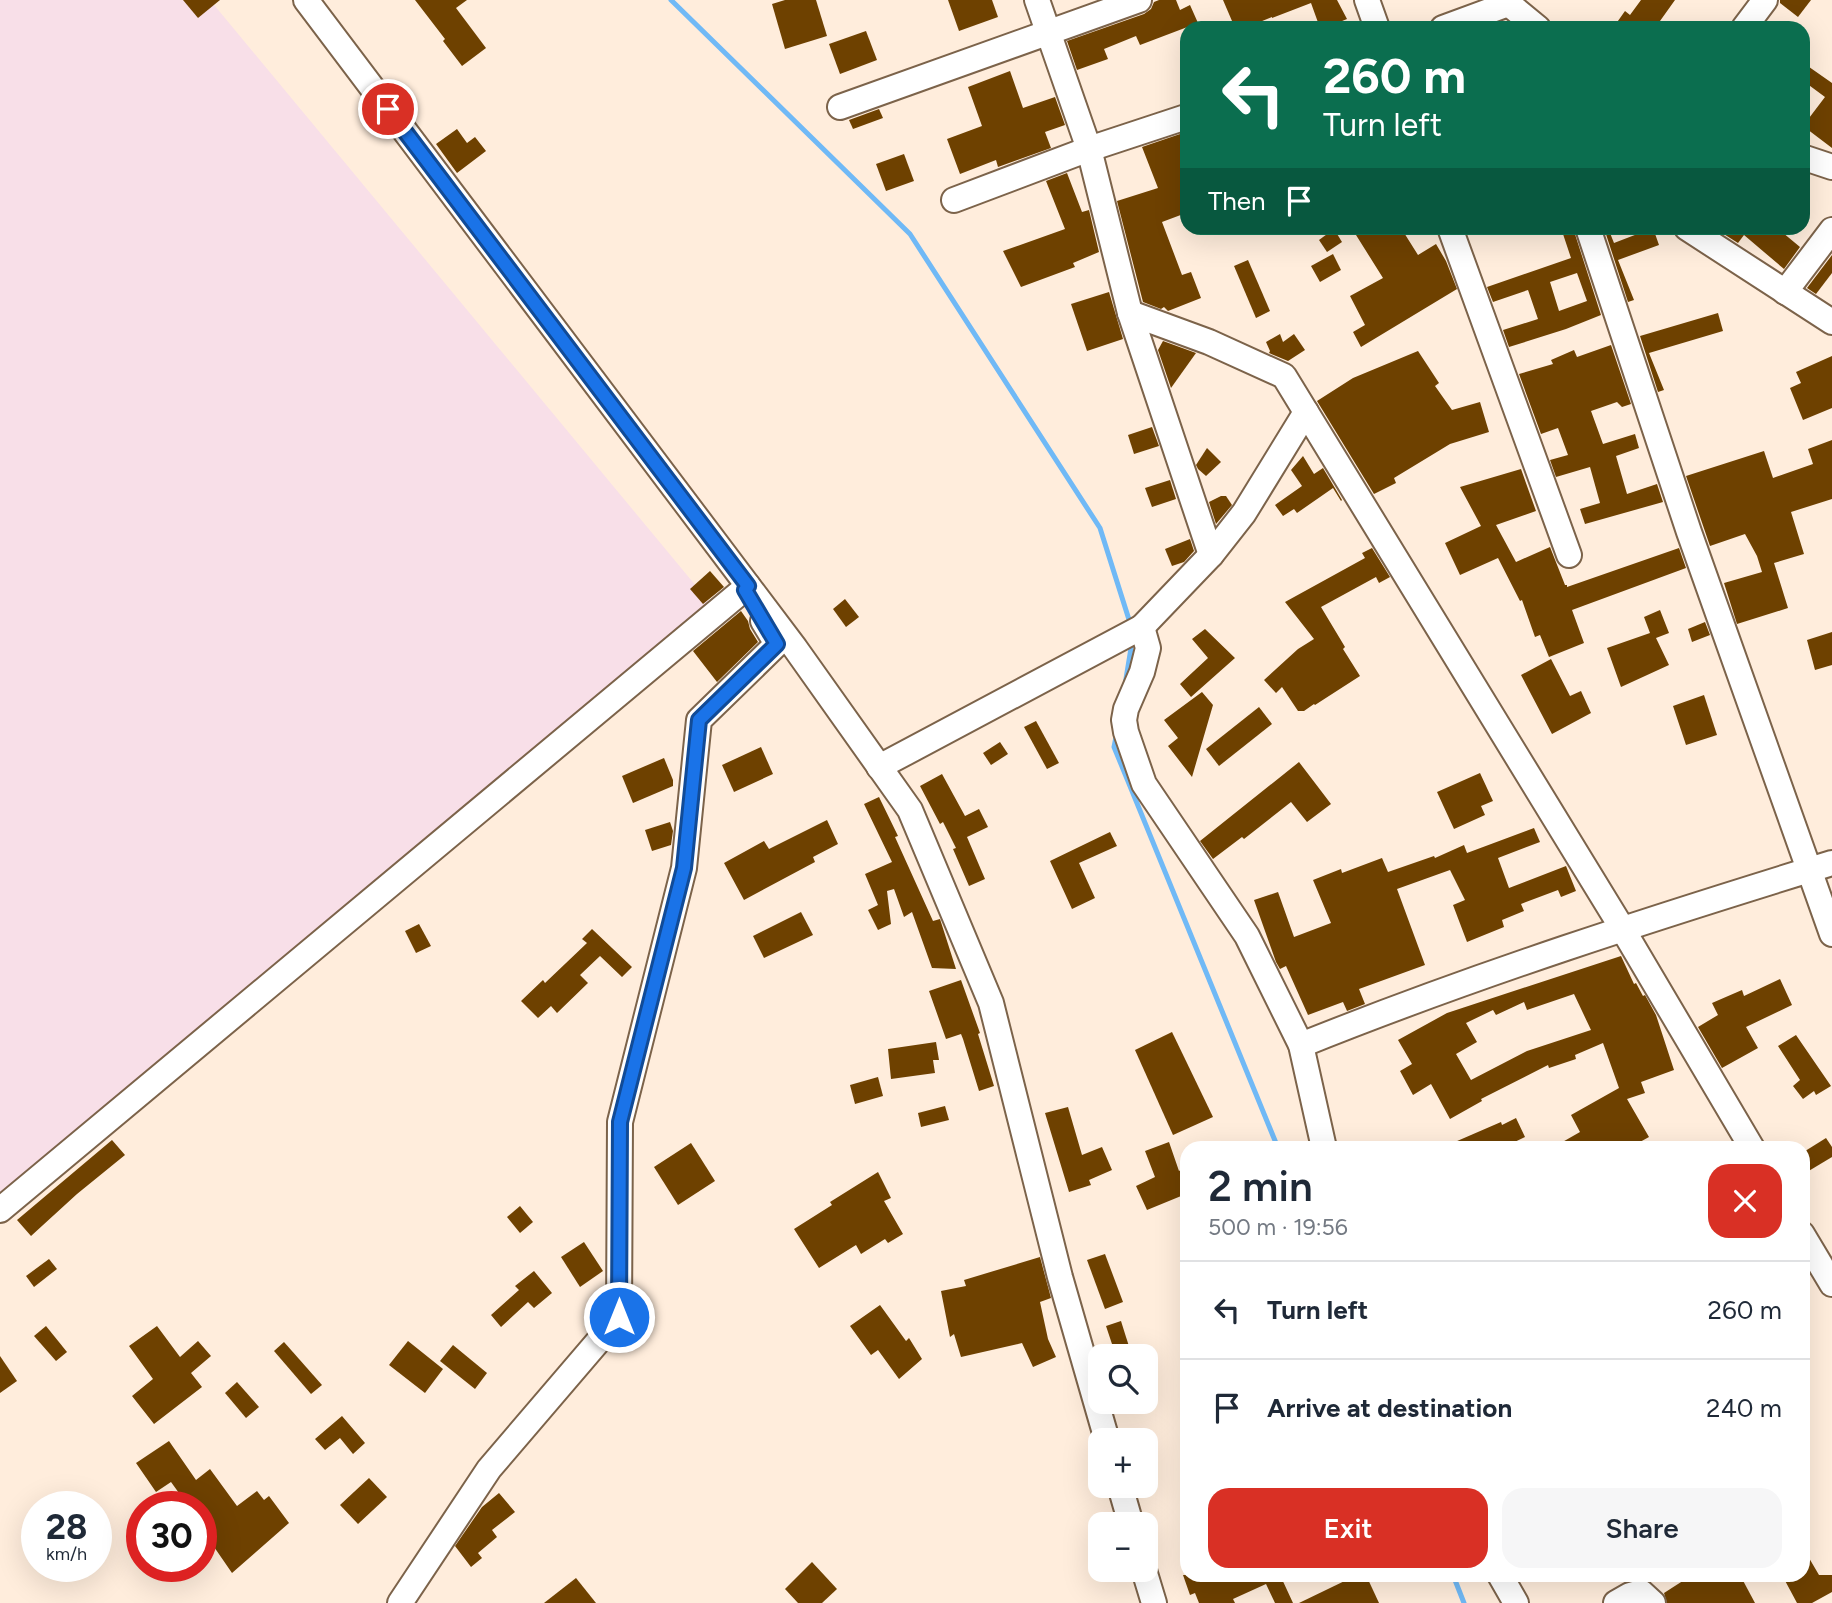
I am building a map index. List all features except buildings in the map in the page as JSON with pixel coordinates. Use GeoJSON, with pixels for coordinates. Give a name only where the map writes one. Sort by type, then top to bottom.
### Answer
{"type":"FeatureCollection","features":[{"type":"Feature","properties":{"kind":"street"},"geometry":{"type":"LineString","coordinates":[[306,0],[794,648],[909,810],[991,1003],[1060,1277],[1104,1428]]}},
{"type":"Feature","properties":{"kind":"street"},"geometry":{"type":"LineString","coordinates":[[1037,0],[1089,149],[1130,313],[1211,555]]}},
{"type":"Feature","properties":{"kind":"street"},"geometry":{"type":"LineString","coordinates":[[841,107],[1139,0]]}},
{"type":"Feature","properties":{"kind":"street"},"geometry":{"type":"LineString","coordinates":[[1367,0],[1374,21]]}},
{"type":"Feature","properties":{"kind":"street"},"geometry":{"type":"LineString","coordinates":[[1749,21],[1765,0]]}},
{"type":"Feature","properties":{"kind":"street"},"geometry":{"type":"LineString","coordinates":[[1460,21],[1506,2],[1529,21]]}},
{"type":"Feature","properties":{"kind":"street"},"geometry":{"type":"LineString","coordinates":[[954,200],[1089,149],[1180,119]]}},
{"type":"Feature","properties":{"kind":"street"},"geometry":{"type":"LineString","coordinates":[[1810,160],[1832,167]]}},
{"type":"Feature","properties":{"kind":"street"},"geometry":{"type":"LineString","coordinates":[[1785,292],[1832,230]]}},
{"type":"Feature","properties":{"kind":"street"},"geometry":{"type":"LineString","coordinates":[[1453,235],[1569,555]]}},
{"type":"Feature","properties":{"kind":"street"},"geometry":{"type":"LineString","coordinates":[[1590,235],[1689,532],[1821,866],[1832,934]]}},
{"type":"Feature","properties":{"kind":"street"},"geometry":{"type":"LineString","coordinates":[[1698,235],[1832,322]]}},
{"type":"Feature","properties":{"kind":"street"},"geometry":{"type":"LineString","coordinates":[[1130,313],[1209,342],[1284,376],[1622,928],[1748,1141]]}},
{"type":"Feature","properties":{"kind":"street"},"geometry":{"type":"LineString","coordinates":[[879,767],[1142,627],[1211,555],[1244,513],[1306,412]]}},
{"type":"Feature","properties":{"kind":"street"},"geometry":{"type":"LineString","coordinates":[[0,1210],[747,588]]}},
{"type":"Feature","properties":{"kind":"street"},"geometry":{"type":"LineString","coordinates":[[400,1603],[489,1469],[619,1317],[620,1122],[684,868],[699,720],[777,644],[747,588]]}},
{"type":"Feature","properties":{"kind":"street"},"geometry":{"type":"LineString","coordinates":[[1142,627],[1147,648],[1142,671],[1124,720],[1144,784],[1247,936],[1301,1045],[1322,1141]]}},
{"type":"Feature","properties":{"kind":"street"},"geometry":{"type":"LineString","coordinates":[[1301,1045],[1379,1013],[1622,928],[1821,866]]}},
{"type":"Feature","properties":{"kind":"street"},"geometry":{"type":"LineString","coordinates":[[1810,1247],[1832,1284]]}},
{"type":"Feature","properties":{"kind":"street"},"geometry":{"type":"LineString","coordinates":[[1148,1582],[1154,1603]]}},
{"type":"Feature","properties":{"kind":"street"},"geometry":{"type":"LineString","coordinates":[[1504,1582],[1517,1603]]}},
{"type":"Feature","properties":{"kind":"street"},"geometry":{"type":"LineString","coordinates":[[1616,1603],[1641,1591],[1653,1603]]}},
{"type":"Feature","properties":{"kind":"shaded area"},"geometry":{"type":"Polygon","coordinates":[[[0,0],[210,0],[711,604],[0,1207],[0,0]]]}},
{"type":"Feature","properties":{"kind":"waterway"},"geometry":{"type":"LineString","coordinates":[[671,0],[910,234],[1100,528],[1131,626]]}},
{"type":"Feature","properties":{"kind":"waterway"},"geometry":{"type":"LineString","coordinates":[[1125,685],[1132,642]]}},
{"type":"Feature","properties":{"kind":"waterway"},"geometry":{"type":"LineString","coordinates":[[1117,732],[1114,747],[1275,1141]]}},
{"type":"Feature","properties":{"kind":"waterway"},"geometry":{"type":"LineString","coordinates":[[1456,1582],[1464,1603]]}},
{"type":"Feature","properties":{"kind":"route"},"geometry":{"type":"LineString","coordinates":[[388,109],[748,586],[745,590],[777,644],[699,720],[684,868],[620,1122],[619,1317]]}}]}
